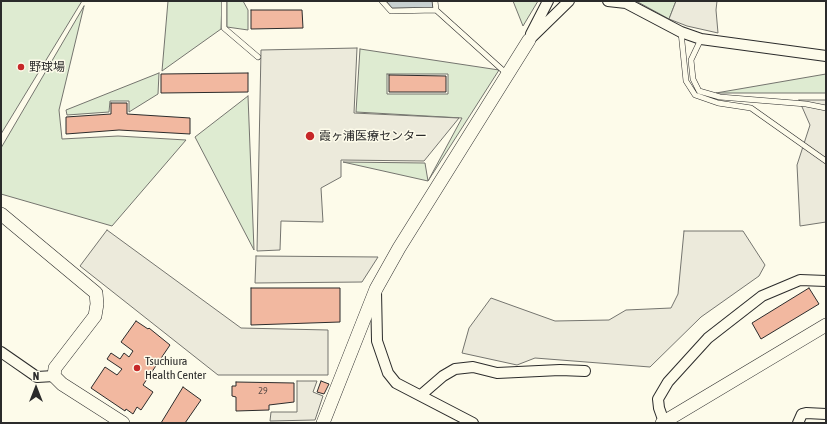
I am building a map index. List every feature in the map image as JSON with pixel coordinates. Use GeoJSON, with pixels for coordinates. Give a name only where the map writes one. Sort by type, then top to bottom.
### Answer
{"type":"FeatureCollection","features":[{"type":"Feature","properties":{"kind":"street"},"geometry":{"type":"LineString","coordinates":[[323,423],[376,289],[399,248],[529,40],[548,1]]}},
{"type":"Feature","properties":{"kind":"street"},"geometry":{"type":"LineString","coordinates":[[529,40],[569,1]]}},
{"type":"Feature","properties":{"kind":"street"},"geometry":{"type":"LineString","coordinates":[[608,1],[626,4],[681,32],[700,39],[826,56]]}},
{"type":"Feature","properties":{"kind":"street"},"geometry":{"type":"LineString","coordinates":[[1,214],[96,293],[97,304],[95,316],[55,368],[54,376]]}},
{"type":"Feature","properties":{"kind":"street"},"geometry":{"type":"LineString","coordinates":[[826,281],[800,280],[762,296],[708,338],[668,382],[658,399],[663,422],[826,325]]}},
{"type":"Feature","properties":{"kind":"street"},"geometry":{"type":"LineString","coordinates":[[376,289],[377,340],[388,373],[396,383],[473,423]]}},
{"type":"Feature","properties":{"kind":"street"},"geometry":{"type":"LineString","coordinates":[[1,352],[38,377],[54,376],[62,384],[123,423]]}},
{"type":"Feature","properties":{"kind":"street"},"geometry":{"type":"LineString","coordinates":[[421,395],[455,369],[473,367],[497,373],[560,370],[585,371]]}},
{"type":"Feature","properties":{"kind":"street"},"geometry":{"type":"LineString","coordinates":[[798,423],[802,414],[826,414]]}},
{"type":"Feature","properties":{"kind":"lane"},"geometry":{"type":"LineString","coordinates":[[224,1],[224,28],[258,57]]}},
{"type":"Feature","properties":{"kind":"lane"},"geometry":{"type":"LineString","coordinates":[[382,1],[390,11],[436,10]]}},
{"type":"Feature","properties":{"kind":"lane"},"geometry":{"type":"LineString","coordinates":[[435,1],[436,10],[508,75]]}},
{"type":"Feature","properties":{"kind":"lane"},"geometry":{"type":"LineString","coordinates":[[681,32],[686,81],[695,95],[718,103],[751,108],[826,161]]}},
{"type":"Feature","properties":{"kind":"lane"},"geometry":{"type":"LineString","coordinates":[[700,39],[691,60],[693,79],[699,91],[720,97],[806,104],[826,108]]}},
{"type":"Feature","properties":{"kind":"green space","name":"野球場"},"geometry":{"type":"Polygon","coordinates":[[[1,1],[82,1],[1,134],[1,1]]]}},
{"type":"Feature","properties":{"kind":"green space"},"geometry":{"type":"Polygon","coordinates":[[[168,1],[222,1],[221,29],[162,71],[168,1]]]}},
{"type":"Feature","properties":{"kind":"green space"},"geometry":{"type":"Polygon","coordinates":[[[227,1],[243,1],[248,10],[248,30],[227,27],[227,1]]]}},
{"type":"Feature","properties":{"kind":"green space"},"geometry":{"type":"Polygon","coordinates":[[[513,1],[538,1],[523,26],[513,1]]]}},
{"type":"Feature","properties":{"kind":"green space"},"geometry":{"type":"Polygon","coordinates":[[[636,1],[676,1],[669,19],[636,1]]]}},
{"type":"Feature","properties":{"kind":"green space"},"geometry":{"type":"Polygon","coordinates":[[[84,6],[59,110],[62,139],[118,136],[186,140],[112,226],[1,194],[1,148],[84,6]]]}},
{"type":"Feature","properties":{"kind":"green space"},"geometry":{"type":"Polygon","coordinates":[[[360,49],[499,70],[428,181],[462,118],[356,112],[360,49]],[[387,74],[387,94],[448,94],[448,74],[387,74]]]}},
{"type":"Feature","properties":{"kind":"green space"},"geometry":{"type":"Polygon","coordinates":[[[159,73],[158,94],[129,112],[129,101],[110,101],[109,112],[67,115],[66,110],[159,73]]]}},
{"type":"Feature","properties":{"kind":"green space"},"geometry":{"type":"Polygon","coordinates":[[[826,74],[826,93],[716,93],[826,74]]]}},
{"type":"Feature","properties":{"kind":"green space"},"geometry":{"type":"Polygon","coordinates":[[[248,96],[254,250],[195,137],[248,96]]]}},
{"type":"Feature","properties":{"kind":"green space"},"geometry":{"type":"Polygon","coordinates":[[[343,162],[425,163],[428,181],[343,162]]]}},
{"type":"Feature","properties":{"kind":"shaded area"},"geometry":{"type":"Polygon","coordinates":[[[386,1],[432,1],[433,8],[392,8],[386,1]]]}},
{"type":"Feature","properties":{"kind":"shaded area"},"geometry":{"type":"Polygon","coordinates":[[[676,1],[717,1],[716,10],[718,33],[687,26],[669,19],[676,1]]]}},
{"type":"Feature","properties":{"kind":"shaded area"},"geometry":{"type":"Polygon","coordinates":[[[357,48],[354,113],[459,118],[424,161],[341,160],[341,177],[321,188],[323,222],[281,221],[280,250],[257,251],[261,50],[357,48]]]}},
{"type":"Feature","properties":{"kind":"shaded area"},"geometry":{"type":"Polygon","coordinates":[[[799,100],[826,100],[826,222],[800,226],[797,165],[810,125],[799,100]]]}},
{"type":"Feature","properties":{"kind":"shaded area"},"geometry":{"type":"Polygon","coordinates":[[[107,230],[241,328],[328,330],[328,375],[218,375],[80,266],[107,230]]]}},
{"type":"Feature","properties":{"kind":"shaded area"},"geometry":{"type":"Polygon","coordinates":[[[684,231],[743,231],[765,265],[759,276],[701,317],[650,367],[535,358],[517,365],[462,353],[469,328],[491,298],[555,321],[609,320],[626,310],[671,308],[678,294],[684,231]]]}},
{"type":"Feature","properties":{"kind":"shaded area"},"geometry":{"type":"Polygon","coordinates":[[[256,256],[378,257],[362,282],[255,283],[256,256]]]}},
{"type":"Feature","properties":{"kind":"shaded area"},"geometry":{"type":"Polygon","coordinates":[[[297,381],[317,381],[313,392],[323,396],[315,420],[270,421],[271,412],[297,412],[297,381]]]}},
{"type":"Feature","properties":{"kind":"building"},"geometry":{"type":"Polygon","coordinates":[[[251,10],[302,10],[303,28],[251,29],[251,10]]]}},
{"type":"Feature","properties":{"kind":"building"},"geometry":{"type":"Polygon","coordinates":[[[248,73],[248,92],[161,93],[161,74],[248,73]]]}},
{"type":"Feature","properties":{"kind":"building"},"geometry":{"type":"Polygon","coordinates":[[[389,75],[446,76],[446,92],[389,92],[389,75]]]}},
{"type":"Feature","properties":{"kind":"building"},"geometry":{"type":"Polygon","coordinates":[[[111,103],[127,103],[127,114],[190,118],[190,134],[119,130],[66,134],[66,117],[111,114],[111,103]]]}},
{"type":"Feature","properties":{"kind":"building"},"geometry":{"type":"Polygon","coordinates":[[[251,288],[340,288],[340,322],[251,325],[251,288]]]}},
{"type":"Feature","properties":{"kind":"building"},"geometry":{"type":"Polygon","coordinates":[[[809,288],[819,304],[761,339],[752,323],[809,288]]]}},
{"type":"Feature","properties":{"kind":"building","name":"Tsuchiura Health Center"},"geometry":{"type":"Polygon","coordinates":[[[136,321],[148,329],[149,328],[170,345],[143,385],[153,392],[141,410],[137,407],[133,414],[126,409],[125,411],[91,388],[105,367],[117,375],[122,369],[107,359],[111,353],[120,359],[124,353],[129,357],[133,351],[121,342],[136,321]]]}},
{"type":"Feature","properties":{"kind":"building"},"geometry":{"type":"Polygon","coordinates":[[[321,381],[329,384],[324,394],[317,392],[321,381]]]}},
{"type":"Feature","properties":{"kind":"building"},"geometry":{"type":"Polygon","coordinates":[[[236,382],[294,383],[294,402],[269,405],[269,410],[236,411],[236,397],[232,396],[232,386],[236,386],[236,382]]]}},
{"type":"Feature","properties":{"kind":"building"},"geometry":{"type":"Polygon","coordinates":[[[183,387],[201,400],[185,423],[161,423],[183,387]]]}},
{"type":"Feature","properties":{"kind":"place","name":"野球場"},"geometry":{"type":"Point","coordinates":[21,67]}},
{"type":"Feature","properties":{"kind":"place","name":"霞ヶ浦医療センター"},"geometry":{"type":"Point","coordinates":[310,136]}},
{"type":"Feature","properties":{"kind":"place","name":"Tsuchiura Health Center"},"geometry":{"type":"Point","coordinates":[137,368]}}]}
